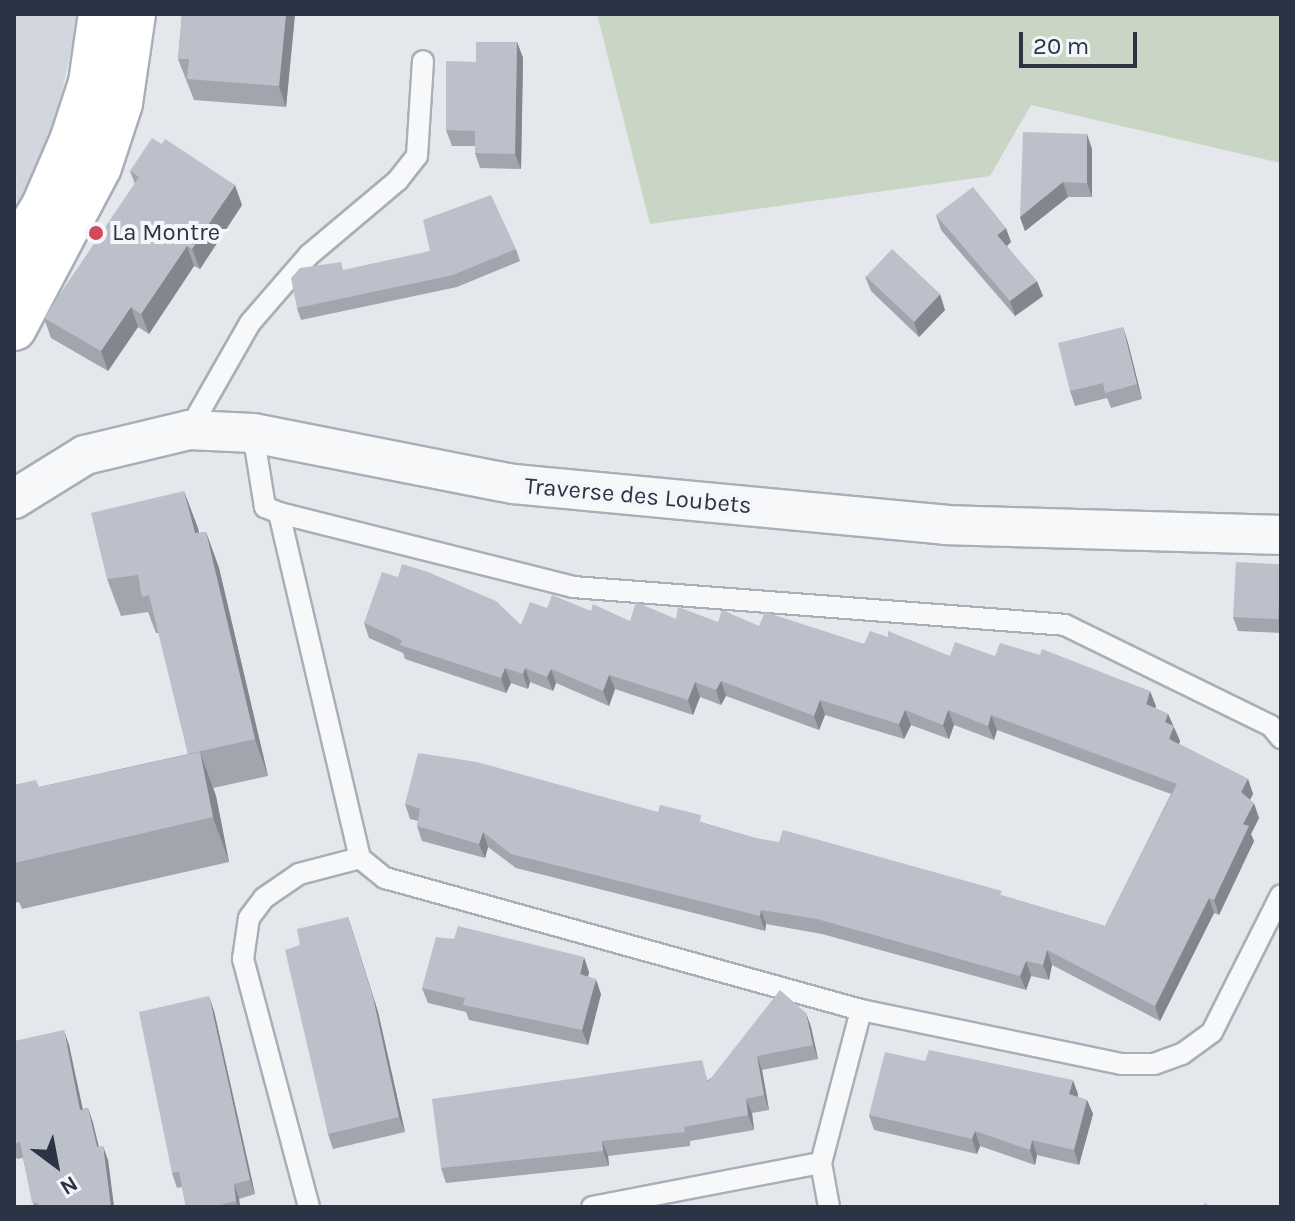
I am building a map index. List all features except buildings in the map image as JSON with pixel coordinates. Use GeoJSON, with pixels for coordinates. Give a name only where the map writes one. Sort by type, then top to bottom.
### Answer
{"type":"FeatureCollection","features":[{"type":"Feature","properties":{"kind":"main road"},"geometry":{"type":"LineString","coordinates":[[14,255],[44,206],[72,141],[91,83],[101,14]]}},
{"type":"Feature","properties":{"kind":"main road"},"geometry":{"type":"LineString","coordinates":[[14,328],[99,167],[120,103],[133,14]]}},
{"type":"Feature","properties":{"kind":"street","name":"Traverse des Loubets"},"geometry":{"type":"LineString","coordinates":[[14,499],[85,455],[189,430],[253,433],[529,486],[945,525],[1281,535]]}},
{"type":"Feature","properties":{"kind":"lane"},"geometry":{"type":"LineString","coordinates":[[189,430],[250,323],[309,255],[398,180],[417,156],[423,61]]}},
{"type":"Feature","properties":{"kind":"lane"},"geometry":{"type":"LineString","coordinates":[[253,433],[265,507],[279,513],[573,587],[1065,625],[1271,726],[1281,738]]}},
{"type":"Feature","properties":{"kind":"lane"},"geometry":{"type":"LineString","coordinates":[[279,513],[360,858],[385,878],[861,1010],[1121,1064],[1154,1064],[1182,1054],[1212,1032],[1281,895]]}},
{"type":"Feature","properties":{"kind":"lane"},"geometry":{"type":"LineString","coordinates":[[309,1207],[243,959],[249,918],[264,898],[299,874],[360,858]]}},
{"type":"Feature","properties":{"kind":"lane"},"geometry":{"type":"LineString","coordinates":[[829,1207],[821,1163],[861,1010]]}},
{"type":"Feature","properties":{"kind":"lane"},"geometry":{"type":"LineString","coordinates":[[592,1207],[821,1163]]}},
{"type":"Feature","properties":{"kind":"shaded area"},"geometry":{"type":"Polygon","coordinates":[[[14,14],[79,14],[57,114],[17,226],[14,14]]]}},
{"type":"Feature","properties":{"kind":"green space"},"geometry":{"type":"Polygon","coordinates":[[[597,14],[1281,14],[1281,163],[1031,105],[990,176],[650,224],[597,14]]]}},
{"type":"Feature","properties":{"kind":"place","name":"La Montre"},"geometry":{"type":"Point","coordinates":[96,233]}}]}
